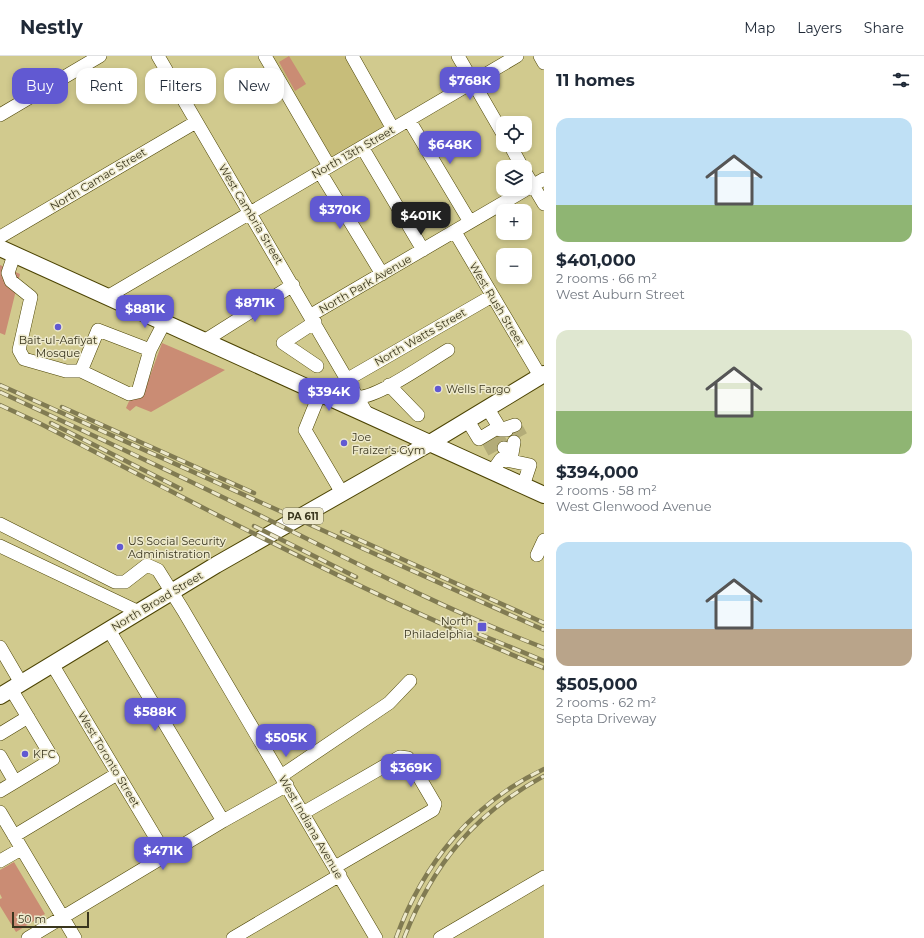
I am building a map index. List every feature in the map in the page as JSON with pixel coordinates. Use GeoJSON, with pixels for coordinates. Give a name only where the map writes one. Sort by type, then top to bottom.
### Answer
{"type":"FeatureCollection","features":[{"type":"Feature","properties":{"kind":"main road"},"geometry":{"type":"LineString","coordinates":[[7,252],[320,392],[544,495]]}},
{"type":"Feature","properties":{"kind":"main road","name":"North Broad Street"},"geometry":{"type":"LineString","coordinates":[[11,689],[173,592],[468,421],[542,375]]}},
{"type":"Feature","properties":{"kind":"street"},"geometry":{"type":"LineString","coordinates":[[0,115],[100,56]]}},
{"type":"Feature","properties":{"kind":"street","name":"West Cambria Street"},"geometry":{"type":"LineString","coordinates":[[158,56],[348,378],[367,414]]}},
{"type":"Feature","properties":{"kind":"street"},"geometry":{"type":"LineString","coordinates":[[265,56],[382,274]]}},
{"type":"Feature","properties":{"kind":"street"},"geometry":{"type":"LineString","coordinates":[[352,56],[393,129]]}},
{"type":"Feature","properties":{"kind":"street"},"geometry":{"type":"LineString","coordinates":[[458,56],[496,122]]}},
{"type":"Feature","properties":{"kind":"street","name":"North 13th Street"},"geometry":{"type":"LineString","coordinates":[[107,297],[517,56]]}},
{"type":"Feature","properties":{"kind":"street"},"geometry":{"type":"LineString","coordinates":[[540,56],[544,63]]}},
{"type":"Feature","properties":{"kind":"street"},"geometry":{"type":"LineString","coordinates":[[409,120],[470,222]]}},
{"type":"Feature","properties":{"kind":"street","name":"North Camac Street"},"geometry":{"type":"LineString","coordinates":[[0,237],[196,122]]}},
{"type":"Feature","properties":{"kind":"street"},"geometry":{"type":"LineString","coordinates":[[362,147],[423,250]]}},
{"type":"Feature","properties":{"kind":"street"},"geometry":{"type":"LineString","coordinates":[[539,182],[544,204]]}},
{"type":"Feature","properties":{"kind":"street","name":"North Park Avenue"},"geometry":{"type":"LineString","coordinates":[[317,366],[283,343],[313,319],[382,274],[539,182]]}},
{"type":"Feature","properties":{"kind":"street","name":"West Rush Street"},"geometry":{"type":"LineString","coordinates":[[454,232],[542,375]]}},
{"type":"Feature","properties":{"kind":"street"},"geometry":{"type":"LineString","coordinates":[[7,252],[8,273],[11,281],[32,297],[18,350],[24,359],[66,371],[81,371],[129,394],[138,392],[150,350],[164,323]]}},
{"type":"Feature","properties":{"kind":"street"},"geometry":{"type":"LineString","coordinates":[[204,340],[293,285]]}},
{"type":"Feature","properties":{"kind":"street","name":"North Watts Street"},"geometry":{"type":"LineString","coordinates":[[348,378],[492,296]]}},
{"type":"Feature","properties":{"kind":"street"},"geometry":{"type":"LineString","coordinates":[[81,371],[98,330],[150,350]]}},
{"type":"Feature","properties":{"kind":"street"},"geometry":{"type":"LineString","coordinates":[[358,397],[365,397],[388,385],[448,350]]}},
{"type":"Feature","properties":{"kind":"street"},"geometry":{"type":"LineString","coordinates":[[388,385],[418,415]]}},
{"type":"Feature","properties":{"kind":"street"},"geometry":{"type":"LineString","coordinates":[[320,392],[305,430],[342,494]]}},
{"type":"Feature","properties":{"kind":"street"},"geometry":{"type":"LineString","coordinates":[[468,421],[479,439],[501,432],[488,409]]}},
{"type":"Feature","properties":{"kind":"street"},"geometry":{"type":"LineString","coordinates":[[492,472],[501,459],[511,450],[530,465],[523,486]]}},
{"type":"Feature","properties":{"kind":"street","name":"West Indiana Avenue"},"geometry":{"type":"LineString","coordinates":[[0,524],[115,582],[125,582],[147,565],[158,570],[173,592],[376,938]]}},
{"type":"Feature","properties":{"kind":"street"},"geometry":{"type":"LineString","coordinates":[[537,554],[544,540]]}},
{"type":"Feature","properties":{"kind":"street"},"geometry":{"type":"LineString","coordinates":[[0,546],[139,612]]}},
{"type":"Feature","properties":{"kind":"street"},"geometry":{"type":"LineString","coordinates":[[109,630],[223,821]]}},
{"type":"Feature","properties":{"kind":"street"},"geometry":{"type":"LineString","coordinates":[[0,647],[11,689],[53,759],[0,791]]}},
{"type":"Feature","properties":{"kind":"street","name":"West Toronto Street"},"geometry":{"type":"LineString","coordinates":[[52,664],[166,855]]}},
{"type":"Feature","properties":{"kind":"street"},"geometry":{"type":"LineString","coordinates":[[28,938],[223,821],[284,780],[396,697],[410,681]]}},
{"type":"Feature","properties":{"kind":"street"},"geometry":{"type":"LineString","coordinates":[[0,734],[28,717]]}},
{"type":"Feature","properties":{"kind":"street"},"geometry":{"type":"LineString","coordinates":[[0,756],[15,782]]}},
{"type":"Feature","properties":{"kind":"street"},"geometry":{"type":"LineString","coordinates":[[233,938],[433,810],[435,804],[408,758],[400,757],[303,813]]}},
{"type":"Feature","properties":{"kind":"street"},"geometry":{"type":"LineString","coordinates":[[14,836],[117,774]]}},
{"type":"Feature","properties":{"kind":"street"},"geometry":{"type":"LineString","coordinates":[[0,812],[75,938]]}},
{"type":"Feature","properties":{"kind":"street"},"geometry":{"type":"LineString","coordinates":[[0,861],[21,848]]}},
{"type":"Feature","properties":{"kind":"street"},"geometry":{"type":"LineString","coordinates":[[440,938],[544,877]]}},
{"type":"Feature","properties":{"kind":"shaded area"},"geometry":{"type":"Polygon","coordinates":[[[269,56],[345,56],[385,126],[329,159],[284,82],[284,68],[276,68],[269,56]]]}},
{"type":"Feature","properties":{"kind":"shaded area"},"geometry":{"type":"Polygon","coordinates":[[[289,56],[306,84],[295,91],[284,71],[284,68],[282,68],[279,62],[289,56]]]}},
{"type":"Feature","properties":{"kind":"shaded area"},"geometry":{"type":"Polygon","coordinates":[[[0,265],[20,274],[5,335],[0,333],[0,265]]]}},
{"type":"Feature","properties":{"kind":"shaded area"},"geometry":{"type":"Polygon","coordinates":[[[162,343],[225,370],[151,412],[136,406],[130,411],[126,408],[130,399],[143,395],[162,343]]]}},
{"type":"Feature","properties":{"kind":"shaded area"},"geometry":{"type":"Polygon","coordinates":[[[14,862],[45,914],[16,932],[0,906],[0,899],[2,898],[0,894],[0,870],[14,862]]]}},
{"type":"Feature","properties":{"kind":"tunnel"},"geometry":{"type":"LineString","coordinates":[[515,425],[522,438]]}},
{"type":"Feature","properties":{"kind":"tunnel"},"geometry":{"type":"LineString","coordinates":[[497,436],[504,448]]}},
{"type":"Feature","properties":{"kind":"tunnel"},"geometry":{"type":"LineString","coordinates":[[488,441],[495,454]]}},
{"type":"Feature","properties":{"kind":"railway"},"geometry":{"type":"LineString","coordinates":[[0,385],[544,630]]}},
{"type":"Feature","properties":{"kind":"railway"},"geometry":{"type":"LineString","coordinates":[[0,392],[189,481],[433,600],[544,648]]}},
{"type":"Feature","properties":{"kind":"railway"},"geometry":{"type":"LineString","coordinates":[[0,405],[39,423],[226,520],[352,582],[479,641],[544,668]]}},
{"type":"Feature","properties":{"kind":"railway"},"geometry":{"type":"LineString","coordinates":[[62,407],[254,493]]}},
{"type":"Feature","properties":{"kind":"railway"},"geometry":{"type":"LineString","coordinates":[[51,423],[181,489]]}},
{"type":"Feature","properties":{"kind":"railway"},"geometry":{"type":"LineString","coordinates":[[254,526],[356,577]]}},
{"type":"Feature","properties":{"kind":"railway"},"geometry":{"type":"LineString","coordinates":[[342,532],[544,623]]}},
{"type":"Feature","properties":{"kind":"railway"},"geometry":{"type":"LineString","coordinates":[[479,634],[544,661]]}},
{"type":"Feature","properties":{"kind":"railway"},"geometry":{"type":"LineString","coordinates":[[396,938],[420,885],[453,838],[494,799],[518,783],[544,769]]}},
{"type":"Feature","properties":{"kind":"railway"},"geometry":{"type":"LineString","coordinates":[[404,938],[415,911],[428,887],[443,864],[459,844],[477,824],[497,807],[519,791],[544,776]]}},
{"type":"Feature","properties":{"kind":"place","name":"Bait-ul-Aafiyat Mosque"},"geometry":{"type":"Point","coordinates":[58,327]}},
{"type":"Feature","properties":{"kind":"place","name":"Wells Fargo"},"geometry":{"type":"Point","coordinates":[438,389]}},
{"type":"Feature","properties":{"kind":"place","name":"Joe Fraizer's Gym"},"geometry":{"type":"Point","coordinates":[344,443]}},
{"type":"Feature","properties":{"kind":"place","name":"US Social Security Administration"},"geometry":{"type":"Point","coordinates":[120,547]}},
{"type":"Feature","properties":{"kind":"place","name":"North Philadelphia"},"geometry":{"type":"Point","coordinates":[482,627]}},
{"type":"Feature","properties":{"kind":"place","name":"KFC"},"geometry":{"type":"Point","coordinates":[25,754]}}]}
